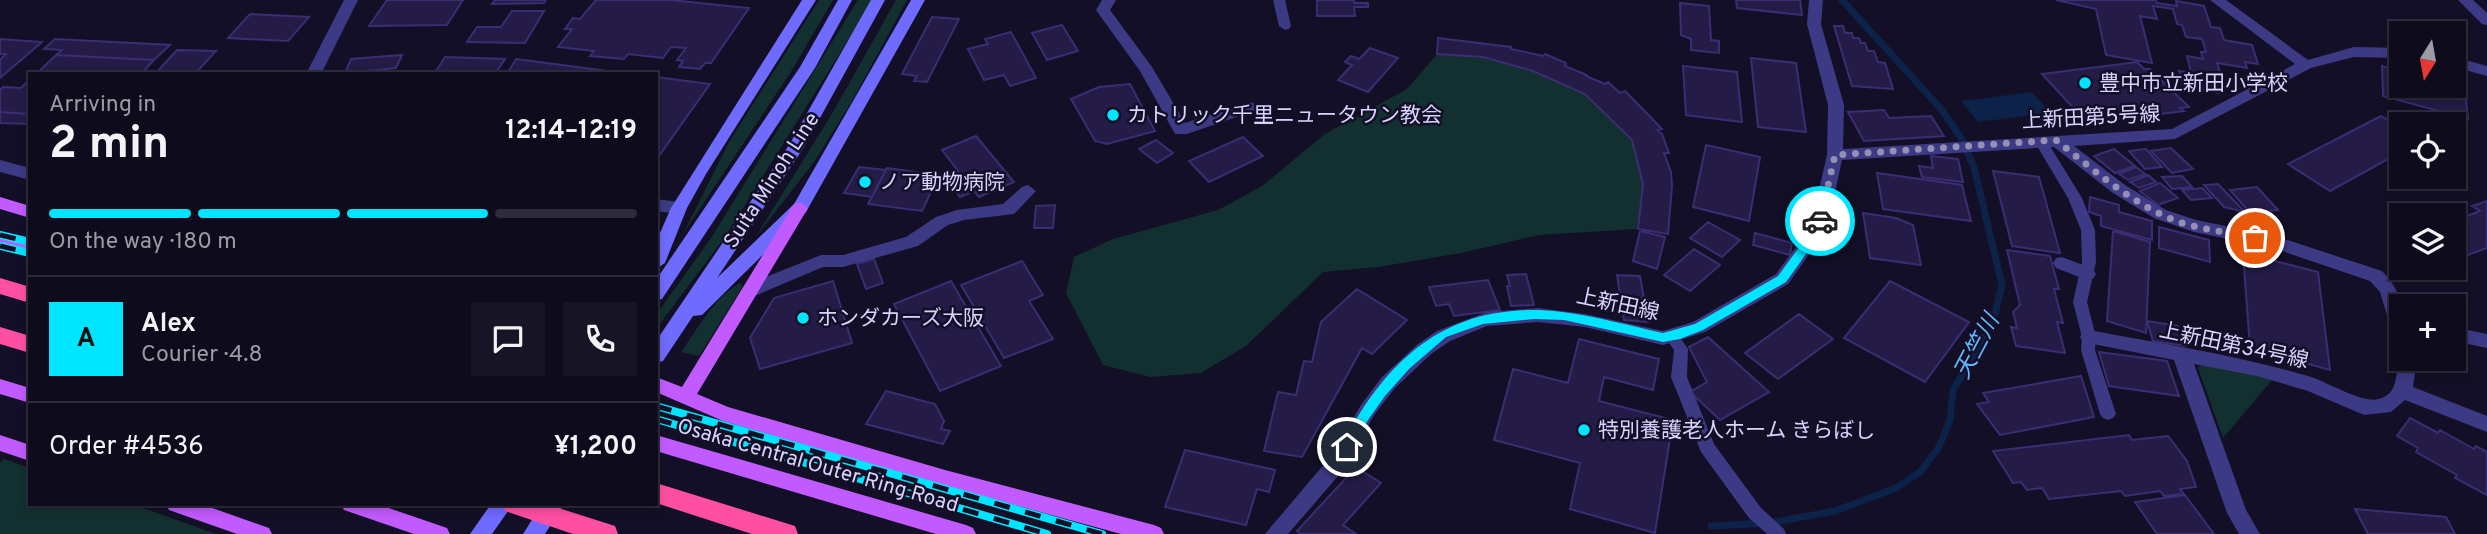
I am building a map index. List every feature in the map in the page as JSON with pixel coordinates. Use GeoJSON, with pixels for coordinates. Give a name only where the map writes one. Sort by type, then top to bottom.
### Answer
{"type":"FeatureCollection","features":[{"type":"Feature","properties":{"kind":"highway"},"geometry":{"type":"LineString","coordinates":[[0,286],[28,294]]}},
{"type":"Feature","properties":{"kind":"highway"},"geometry":{"type":"LineString","coordinates":[[0,335],[28,344]]}},
{"type":"Feature","properties":{"kind":"highway"},"geometry":{"type":"LineString","coordinates":[[658,494],[786,534]]}},
{"type":"Feature","properties":{"kind":"highway"},"geometry":{"type":"LineString","coordinates":[[520,506],[607,534]]}},
{"type":"Feature","properties":{"kind":"main road"},"geometry":{"type":"LineString","coordinates":[[658,258],[679,208],[810,0]]}},
{"type":"Feature","properties":{"kind":"main road","name":"Suita Minoh Line"},"geometry":{"type":"LineString","coordinates":[[658,291],[807,68],[845,0]]}},
{"type":"Feature","properties":{"kind":"main road","name":"Suita Minoh Line"},"geometry":{"type":"LineString","coordinates":[[658,353],[796,148],[878,0]]}},
{"type":"Feature","properties":{"kind":"main road"},"geometry":{"type":"LineString","coordinates":[[686,396],[752,290],[890,54],[918,0]]}},
{"type":"Feature","properties":{"kind":"main road"},"geometry":{"type":"LineString","coordinates":[[0,203],[28,211]]}},
{"type":"Feature","properties":{"kind":"main road"},"geometry":{"type":"LineString","coordinates":[[671,334],[800,208]]}},
{"type":"Feature","properties":{"kind":"main road"},"geometry":{"type":"LineString","coordinates":[[0,239],[28,247]]}},
{"type":"Feature","properties":{"kind":"main road"},"geometry":{"type":"LineString","coordinates":[[658,385],[723,413],[944,478],[1154,534]]}},
{"type":"Feature","properties":{"kind":"main road"},"geometry":{"type":"LineString","coordinates":[[0,386],[28,395]]}},
{"type":"Feature","properties":{"kind":"main road"},"geometry":{"type":"LineString","coordinates":[[0,443],[28,452]]}},
{"type":"Feature","properties":{"kind":"main road","name":"Osaka Central Outer Ring Road"},"geometry":{"type":"LineString","coordinates":[[658,444],[966,534]]}},
{"type":"Feature","properties":{"kind":"main road"},"geometry":{"type":"LineString","coordinates":[[182,506],[262,534]]}},
{"type":"Feature","properties":{"kind":"main road"},"geometry":{"type":"LineString","coordinates":[[357,506],[440,534]]}},
{"type":"Feature","properties":{"kind":"main road"},"geometry":{"type":"LineString","coordinates":[[480,534],[501,506]]}},
{"type":"Feature","properties":{"kind":"main road"},"geometry":{"type":"LineString","coordinates":[[533,534],[553,506]]}},
{"type":"Feature","properties":{"kind":"street"},"geometry":{"type":"LineString","coordinates":[[314,72],[351,0]]}},
{"type":"Feature","properties":{"kind":"street"},"geometry":{"type":"LineString","coordinates":[[1109,0],[1103,10],[1146,70],[1181,130],[1248,107]]}},
{"type":"Feature","properties":{"kind":"street","name":"上新田線"},"geometry":{"type":"LineString","coordinates":[[1275,534],[1337,463],[1363,416],[1381,393],[1405,366],[1442,334],[1464,324],[1534,314],[1564,316],[1652,336],[1672,337],[1699,327],[1782,279],[1818,229],[1835,155],[1836,105],[1815,32],[1816,0]]}},
{"type":"Feature","properties":{"kind":"street"},"geometry":{"type":"LineString","coordinates":[[2217,0],[2306,65]]}},
{"type":"Feature","properties":{"kind":"street"},"geometry":{"type":"LineString","coordinates":[[2465,0],[2487,21]]}},
{"type":"Feature","properties":{"kind":"street","name":"上新田第5号線"},"geometry":{"type":"LineString","coordinates":[[1835,155],[2175,134],[2306,65],[2354,52],[2389,53]]}},
{"type":"Feature","properties":{"kind":"street"},"geometry":{"type":"LineString","coordinates":[[2466,65],[2487,71]]}},
{"type":"Feature","properties":{"kind":"street"},"geometry":{"type":"LineString","coordinates":[[2048,141],[2160,214],[2194,226],[2275,242],[2376,275],[2390,294]]}},
{"type":"Feature","properties":{"kind":"street"},"geometry":{"type":"LineString","coordinates":[[0,166],[28,173]]}},
{"type":"Feature","properties":{"kind":"street"},"geometry":{"type":"LineString","coordinates":[[752,290],[821,261],[843,261],[912,242],[942,221],[963,214],[1008,210],[1028,191]]}},
{"type":"Feature","properties":{"kind":"street"},"geometry":{"type":"LineString","coordinates":[[658,205],[679,208]]}},
{"type":"Feature","properties":{"kind":"street"},"geometry":{"type":"LineString","coordinates":[[2062,263],[2087,274]]}},
{"type":"Feature","properties":{"kind":"street","name":"上新田第34号線"},"geometry":{"type":"LineString","coordinates":[[2089,337],[2138,348],[2181,353],[2293,379],[2364,407],[2384,407],[2402,392]]}},
{"type":"Feature","properties":{"kind":"street"},"geometry":{"type":"LineString","coordinates":[[2466,337],[2487,341]]}},
{"type":"Feature","properties":{"kind":"street"},"geometry":{"type":"LineString","coordinates":[[2181,353],[2237,513],[2250,534]]}},
{"type":"Feature","properties":{"kind":"street"},"geometry":{"type":"LineString","coordinates":[[2407,371],[2402,392],[2425,398],[2487,424]]}},
{"type":"Feature","properties":{"kind":"lane"},"geometry":{"type":"LineString","coordinates":[[1279,0],[1285,26]]}},
{"type":"Feature","properties":{"kind":"lane"},"geometry":{"type":"LineString","coordinates":[[2048,141],[2083,216],[2090,239],[2087,274],[2080,302],[2089,337],[2088,350],[2108,414]]}},
{"type":"Feature","properties":{"kind":"lane"},"geometry":{"type":"LineString","coordinates":[[1672,337],[1681,349],[1679,377],[1707,447],[1755,513],[1778,534]]}},
{"type":"Feature","properties":{"kind":"green space"},"geometry":{"type":"Polygon","coordinates":[[[819,0],[833,0],[792,70],[683,234],[729,142],[819,0]]]}},
{"type":"Feature","properties":{"kind":"green space"},"geometry":{"type":"Polygon","coordinates":[[[858,0],[873,0],[725,237],[658,326],[658,312],[711,238],[858,0]]]}},
{"type":"Feature","properties":{"kind":"green space"},"geometry":{"type":"Polygon","coordinates":[[[896,0],[907,0],[851,103],[814,162],[755,238],[833,112],[896,0]]]}},
{"type":"Feature","properties":{"kind":"green space"},"geometry":{"type":"Polygon","coordinates":[[[1437,54],[1483,57],[1533,71],[1585,94],[1632,140],[1643,184],[1638,229],[1539,235],[1461,253],[1378,267],[1323,272],[1246,346],[1201,373],[1150,377],[1103,365],[1066,293],[1074,257],[1113,239],[1218,210],[1262,186],[1325,134],[1407,89],[1437,54]]]}},
{"type":"Feature","properties":{"kind":"green space"},"geometry":{"type":"Polygon","coordinates":[[[740,283],[743,286],[699,356],[681,352],[722,296],[740,283]]]}},
{"type":"Feature","properties":{"kind":"green space"},"geometry":{"type":"Polygon","coordinates":[[[2205,363],[2273,379],[2223,438],[2198,368],[2205,363]]]}},
{"type":"Feature","properties":{"kind":"green space"},"geometry":{"type":"Polygon","coordinates":[[[4,459],[28,467],[28,506],[138,506],[216,534],[0,534],[0,463],[4,459]]]}},
{"type":"Feature","properties":{"kind":"water"},"geometry":{"type":"Polygon","coordinates":[[[2032,92],[2051,113],[1978,122],[1961,101],[2032,92]]]}},
{"type":"Feature","properties":{"kind":"building"},"geometry":{"type":"Polygon","coordinates":[[[387,0],[463,0],[447,25],[369,26],[387,0]]]}},
{"type":"Feature","properties":{"kind":"building"},"geometry":{"type":"Polygon","coordinates":[[[495,0],[546,0],[544,3],[492,4],[495,0]]]}},
{"type":"Feature","properties":{"kind":"building"},"geometry":{"type":"Polygon","coordinates":[[[596,0],[670,0],[749,8],[711,63],[705,63],[700,69],[679,67],[683,61],[677,60],[686,48],[671,47],[663,58],[628,54],[624,59],[590,56],[594,51],[558,47],[572,29],[565,29],[573,18],[580,19],[596,0]]]}},
{"type":"Feature","properties":{"kind":"building"},"geometry":{"type":"Polygon","coordinates":[[[1317,0],[1354,0],[1354,3],[1368,3],[1368,7],[1354,7],[1355,16],[1317,16],[1317,0]]]}},
{"type":"Feature","properties":{"kind":"building"},"geometry":{"type":"Polygon","coordinates":[[[1736,0],[1800,0],[1802,15],[1737,8],[1736,0]]]}},
{"type":"Feature","properties":{"kind":"building"},"geometry":{"type":"Polygon","coordinates":[[[2056,0],[2156,0],[2157,3],[2177,6],[2176,1],[2204,6],[2211,27],[2220,28],[2224,40],[2252,45],[2258,64],[2245,62],[2247,68],[2217,63],[2223,82],[2216,80],[2219,93],[2184,87],[2179,71],[2191,73],[2187,56],[2203,59],[2201,52],[2206,52],[2202,39],[2186,37],[2182,25],[2177,24],[2173,9],[2153,6],[2157,19],[2140,16],[2152,63],[2106,55],[2096,9],[2056,0]]]}},
{"type":"Feature","properties":{"kind":"building"},"geometry":{"type":"Polygon","coordinates":[[[1680,3],[1709,6],[1711,40],[1719,41],[1719,53],[1691,50],[1691,39],[1681,35],[1680,3]]]}},
{"type":"Feature","properties":{"kind":"building"},"geometry":{"type":"Polygon","coordinates":[[[512,11],[544,11],[525,43],[467,42],[477,27],[501,27],[512,11]]]}},
{"type":"Feature","properties":{"kind":"building"},"geometry":{"type":"Polygon","coordinates":[[[250,14],[309,17],[288,41],[228,38],[250,14]]]}},
{"type":"Feature","properties":{"kind":"building"},"geometry":{"type":"Polygon","coordinates":[[[932,17],[959,19],[927,82],[914,81],[917,76],[902,74],[932,17]]]}},
{"type":"Feature","properties":{"kind":"building"},"geometry":{"type":"Polygon","coordinates":[[[1062,25],[1078,51],[1047,60],[1032,33],[1062,25]]]}},
{"type":"Feature","properties":{"kind":"building"},"geometry":{"type":"Polygon","coordinates":[[[1834,26],[1843,26],[1845,33],[1852,33],[1853,38],[1859,38],[1861,43],[1865,43],[1868,51],[1874,51],[1878,62],[1885,63],[1893,89],[1852,86],[1834,26]]]}},
{"type":"Feature","properties":{"kind":"building"},"geometry":{"type":"Polygon","coordinates":[[[1011,32],[1036,78],[1010,86],[1004,75],[984,80],[968,49],[988,44],[985,39],[1011,32]]]}},
{"type":"Feature","properties":{"kind":"building"},"geometry":{"type":"Polygon","coordinates":[[[1438,38],[1511,47],[1543,56],[1545,54],[1586,76],[1605,84],[1608,82],[1620,93],[1625,91],[1662,129],[1657,130],[1662,134],[1669,153],[1664,153],[1671,172],[1672,186],[1668,234],[1638,229],[1643,184],[1632,140],[1585,94],[1533,71],[1483,57],[1437,54],[1438,38]]]}},
{"type":"Feature","properties":{"kind":"building"},"geometry":{"type":"Polygon","coordinates":[[[0,39],[42,42],[0,78],[0,60],[6,54],[0,54],[0,39]]]}},
{"type":"Feature","properties":{"kind":"building"},"geometry":{"type":"Polygon","coordinates":[[[55,39],[170,45],[154,60],[56,55],[62,50],[44,49],[55,39]]]}},
{"type":"Feature","properties":{"kind":"building"},"geometry":{"type":"Polygon","coordinates":[[[1370,48],[1398,58],[1368,92],[1338,80],[1352,65],[1345,62],[1351,56],[1359,59],[1370,48]]]}},
{"type":"Feature","properties":{"kind":"building"},"geometry":{"type":"Polygon","coordinates":[[[177,50],[216,51],[197,72],[157,72],[177,50]]]}},
{"type":"Feature","properties":{"kind":"building"},"geometry":{"type":"Polygon","coordinates":[[[56,55],[154,60],[143,72],[38,72],[56,55]]]}},
{"type":"Feature","properties":{"kind":"building"},"geometry":{"type":"Polygon","coordinates":[[[402,55],[396,68],[345,72],[351,59],[402,55]]]}},
{"type":"Feature","properties":{"kind":"building"},"geometry":{"type":"Polygon","coordinates":[[[445,57],[505,59],[496,72],[435,72],[445,57]]]}},
{"type":"Feature","properties":{"kind":"building"},"geometry":{"type":"Polygon","coordinates":[[[1751,58],[1796,63],[1806,132],[1758,127],[1751,58]]]}},
{"type":"Feature","properties":{"kind":"building"},"geometry":{"type":"Polygon","coordinates":[[[516,59],[615,72],[508,72],[516,59]]]}},
{"type":"Feature","properties":{"kind":"building"},"geometry":{"type":"Polygon","coordinates":[[[2137,62],[2144,69],[2150,69],[2189,107],[2180,108],[2184,111],[2087,123],[2042,74],[2137,62]]]}},
{"type":"Feature","properties":{"kind":"building"},"geometry":{"type":"Polygon","coordinates":[[[1683,66],[1737,72],[1742,122],[1686,115],[1683,66]]]}},
{"type":"Feature","properties":{"kind":"building"},"geometry":{"type":"Polygon","coordinates":[[[2382,66],[2389,68],[2389,98],[2383,96],[2382,66]]]}},
{"type":"Feature","properties":{"kind":"building"},"geometry":{"type":"Polygon","coordinates":[[[658,77],[710,84],[658,157],[658,77]]]}},
{"type":"Feature","properties":{"kind":"building"},"geometry":{"type":"Polygon","coordinates":[[[28,81],[28,114],[0,112],[0,90],[3,87],[21,88],[28,81]]]}},
{"type":"Feature","properties":{"kind":"building","name":"カトリック千里ニュータウン教会"},"geometry":{"type":"Polygon","coordinates":[[[1130,84],[1155,131],[1107,144],[1095,141],[1071,99],[1099,87],[1130,84]]]}},
{"type":"Feature","properties":{"kind":"building"},"geometry":{"type":"Polygon","coordinates":[[[2390,98],[2466,98],[2468,119],[2466,112],[2442,112],[2390,98]]]}},
{"type":"Feature","properties":{"kind":"building"},"geometry":{"type":"Polygon","coordinates":[[[1884,110],[1889,118],[1931,116],[1944,136],[1864,141],[1848,112],[1884,110]]]}},
{"type":"Feature","properties":{"kind":"building"},"geometry":{"type":"Polygon","coordinates":[[[0,112],[28,114],[28,124],[0,123],[0,112]]]}},
{"type":"Feature","properties":{"kind":"building"},"geometry":{"type":"Polygon","coordinates":[[[2381,116],[2389,120],[2389,159],[2330,191],[2288,164],[2381,116]]]}},
{"type":"Feature","properties":{"kind":"building"},"geometry":{"type":"Polygon","coordinates":[[[976,136],[1014,182],[979,197],[974,191],[960,197],[945,177],[958,171],[942,150],[976,136]]]}},
{"type":"Feature","properties":{"kind":"building"},"geometry":{"type":"Polygon","coordinates":[[[1243,137],[1263,156],[1209,182],[1189,161],[1243,137]]]}},
{"type":"Feature","properties":{"kind":"building"},"geometry":{"type":"Polygon","coordinates":[[[1156,140],[1173,153],[1157,163],[1139,149],[1156,140]]]}},
{"type":"Feature","properties":{"kind":"building"},"geometry":{"type":"Polygon","coordinates":[[[1706,145],[1760,157],[1749,221],[1693,207],[1706,145]]]}},
{"type":"Feature","properties":{"kind":"building"},"geometry":{"type":"Polygon","coordinates":[[[2171,148],[2193,169],[2172,173],[2151,151],[2171,148]]]}},
{"type":"Feature","properties":{"kind":"building"},"geometry":{"type":"Polygon","coordinates":[[[2114,149],[2135,166],[2115,173],[2094,156],[2114,149]]]}},
{"type":"Feature","properties":{"kind":"building"},"geometry":{"type":"Polygon","coordinates":[[[2146,149],[2162,167],[2145,169],[2129,151],[2146,149]]]}},
{"type":"Feature","properties":{"kind":"building"},"geometry":{"type":"Polygon","coordinates":[[[1931,156],[1958,159],[1963,182],[1922,177],[1919,166],[1933,168],[1931,156]]]}},
{"type":"Feature","properties":{"kind":"building","name":"ノア動物病院"},"geometry":{"type":"Polygon","coordinates":[[[859,167],[886,170],[872,197],[844,193],[859,167]]]}},
{"type":"Feature","properties":{"kind":"building"},"geometry":{"type":"Polygon","coordinates":[[[2136,167],[2145,174],[2128,180],[2119,174],[2136,167]]]}},
{"type":"Feature","properties":{"kind":"building"},"geometry":{"type":"Polygon","coordinates":[[[887,168],[939,175],[922,211],[868,204],[887,168]]]}},
{"type":"Feature","properties":{"kind":"building"},"geometry":{"type":"Polygon","coordinates":[[[1993,171],[2039,177],[2060,253],[2012,246],[1993,171]]]}},
{"type":"Feature","properties":{"kind":"building"},"geometry":{"type":"Polygon","coordinates":[[[1877,173],[1962,185],[1971,221],[1883,209],[1877,173]]]}},
{"type":"Feature","properties":{"kind":"building"},"geometry":{"type":"Polygon","coordinates":[[[2148,175],[2156,182],[2139,188],[2130,182],[2148,175]]]}},
{"type":"Feature","properties":{"kind":"building"},"geometry":{"type":"Polygon","coordinates":[[[2182,176],[2192,187],[2172,189],[2162,177],[2182,176]]]}},
{"type":"Feature","properties":{"kind":"building"},"geometry":{"type":"Polygon","coordinates":[[[2160,183],[2178,198],[2158,205],[2140,191],[2160,183]]]}},
{"type":"Feature","properties":{"kind":"building"},"geometry":{"type":"Polygon","coordinates":[[[2218,184],[2245,212],[2224,207],[2204,185],[2218,184]]]}},
{"type":"Feature","properties":{"kind":"building"},"geometry":{"type":"Polygon","coordinates":[[[2257,187],[2278,210],[2250,213],[2230,190],[2257,187]]]}},
{"type":"Feature","properties":{"kind":"building"},"geometry":{"type":"Polygon","coordinates":[[[2202,188],[2212,198],[2191,200],[2182,190],[2202,188]]]}},
{"type":"Feature","properties":{"kind":"building"},"geometry":{"type":"Polygon","coordinates":[[[2090,197],[2119,205],[2119,212],[2152,221],[2152,240],[2101,226],[2101,216],[2089,212],[2090,197]]]}},
{"type":"Feature","properties":{"kind":"building"},"geometry":{"type":"Polygon","coordinates":[[[2487,201],[2487,248],[2466,256],[2466,216],[2480,211],[2472,206],[2487,201]]]}},
{"type":"Feature","properties":{"kind":"building"},"geometry":{"type":"Polygon","coordinates":[[[1055,205],[1053,228],[1034,228],[1036,206],[1055,205]]]}},
{"type":"Feature","properties":{"kind":"building"},"geometry":{"type":"Polygon","coordinates":[[[1863,213],[1896,218],[1913,225],[1921,265],[1870,258],[1863,213]]]}},
{"type":"Feature","properties":{"kind":"building"},"geometry":{"type":"Polygon","coordinates":[[[1708,222],[1740,240],[1722,257],[1690,238],[1708,222]]]}},
{"type":"Feature","properties":{"kind":"building"},"geometry":{"type":"Polygon","coordinates":[[[2159,227],[2209,240],[2210,262],[2159,248],[2159,227]]]}},
{"type":"Feature","properties":{"kind":"building"},"geometry":{"type":"Polygon","coordinates":[[[1640,231],[1665,237],[1657,269],[1633,261],[1640,231]]]}},
{"type":"Feature","properties":{"kind":"building"},"geometry":{"type":"Polygon","coordinates":[[[2113,231],[2150,242],[2146,333],[2107,321],[2113,231]]]}},
{"type":"Feature","properties":{"kind":"building"},"geometry":{"type":"Polygon","coordinates":[[[1755,233],[1792,243],[1790,255],[1753,245],[1755,233]]]}},
{"type":"Feature","properties":{"kind":"building"},"geometry":{"type":"Polygon","coordinates":[[[1694,249],[1720,265],[1690,291],[1664,275],[1694,249]]]}},
{"type":"Feature","properties":{"kind":"building"},"geometry":{"type":"Polygon","coordinates":[[[2007,250],[2050,256],[2059,289],[2054,289],[2063,323],[2057,322],[2065,353],[2016,346],[2011,327],[2017,328],[2013,312],[2020,305],[2007,250]]]}},
{"type":"Feature","properties":{"kind":"building"},"geometry":{"type":"Polygon","coordinates":[[[2243,253],[2318,272],[2330,370],[2250,348],[2243,253]]]}},
{"type":"Feature","properties":{"kind":"building"},"geometry":{"type":"Polygon","coordinates":[[[874,259],[883,283],[866,289],[857,264],[874,259]]]}},
{"type":"Feature","properties":{"kind":"building"},"geometry":{"type":"Polygon","coordinates":[[[1022,261],[1043,295],[1029,301],[1053,339],[1004,358],[961,285],[1022,261]]]}},
{"type":"Feature","properties":{"kind":"building"},"geometry":{"type":"Polygon","coordinates":[[[1526,274],[1534,305],[1511,306],[1507,275],[1526,274]]]}},
{"type":"Feature","properties":{"kind":"building"},"geometry":{"type":"Polygon","coordinates":[[[1617,275],[1640,276],[1648,322],[1624,320],[1617,275]]]}},
{"type":"Feature","properties":{"kind":"building"},"geometry":{"type":"Polygon","coordinates":[[[1488,280],[1500,310],[1454,316],[1449,304],[1436,306],[1429,287],[1488,280]]]}},
{"type":"Feature","properties":{"kind":"building","name":"ホンダカーズ大阪"},"geometry":{"type":"Polygon","coordinates":[[[833,281],[852,343],[760,369],[750,338],[774,298],[833,281]]]}},
{"type":"Feature","properties":{"kind":"building"},"geometry":{"type":"Polygon","coordinates":[[[951,281],[1001,366],[940,391],[894,304],[951,281]]]}},
{"type":"Feature","properties":{"kind":"building"},"geometry":{"type":"Polygon","coordinates":[[[1890,281],[1969,322],[1925,382],[1844,338],[1890,281]]]}},
{"type":"Feature","properties":{"kind":"building"},"geometry":{"type":"Polygon","coordinates":[[[1357,289],[1407,320],[1372,354],[1362,348],[1302,457],[1264,451],[1278,392],[1296,395],[1304,361],[1312,362],[1321,322],[1357,289]]]}},
{"type":"Feature","properties":{"kind":"building"},"geometry":{"type":"Polygon","coordinates":[[[1799,314],[1833,339],[1778,379],[1745,353],[1799,314]]]}},
{"type":"Feature","properties":{"kind":"building"},"geometry":{"type":"Polygon","coordinates":[[[2147,321],[2178,326],[2185,346],[2153,341],[2147,321]]]}},
{"type":"Feature","properties":{"kind":"building"},"geometry":{"type":"Polygon","coordinates":[[[1708,337],[1769,392],[1720,420],[1690,392],[1707,382],[1689,347],[1708,337]]]}},
{"type":"Feature","properties":{"kind":"building","name":"特別養護老人ホーム きらぼし"},"geometry":{"type":"Polygon","coordinates":[[[1579,339],[1659,359],[1653,390],[1604,377],[1599,401],[1673,420],[1655,533],[1570,509],[1580,463],[1494,440],[1513,369],[1568,383],[1579,339]]]}},
{"type":"Feature","properties":{"kind":"building"},"geometry":{"type":"Polygon","coordinates":[[[2099,352],[2167,361],[2179,396],[2109,386],[2099,352]]]}},
{"type":"Feature","properties":{"kind":"building"},"geometry":{"type":"Polygon","coordinates":[[[2081,376],[2094,417],[2000,435],[1977,404],[1989,402],[1983,393],[2081,376]]]}},
{"type":"Feature","properties":{"kind":"building"},"geometry":{"type":"Polygon","coordinates":[[[886,391],[935,404],[944,421],[941,429],[950,431],[943,444],[866,424],[886,391]]]}},
{"type":"Feature","properties":{"kind":"building"},"geometry":{"type":"Polygon","coordinates":[[[2410,418],[2438,433],[2440,430],[2474,449],[2476,446],[2487,452],[2487,495],[2455,478],[2457,475],[2416,452],[2418,448],[2397,436],[2410,418]]]}},
{"type":"Feature","properties":{"kind":"building"},"geometry":{"type":"Polygon","coordinates":[[[2129,435],[2132,440],[2168,436],[2187,461],[2196,487],[2180,489],[2184,494],[2164,496],[2160,491],[2125,496],[2121,491],[2049,499],[2042,488],[2027,490],[2021,482],[2013,483],[1993,451],[2129,435]]]}},
{"type":"Feature","properties":{"kind":"building"},"geometry":{"type":"Polygon","coordinates":[[[1185,450],[1275,470],[1269,492],[1257,489],[1246,525],[1165,507],[1185,450]]]}},
{"type":"Feature","properties":{"kind":"building"},"geometry":{"type":"Polygon","coordinates":[[[1356,467],[1381,483],[1343,525],[1356,534],[1300,534],[1297,531],[1356,467]]]}},
{"type":"Feature","properties":{"kind":"building"},"geometry":{"type":"Polygon","coordinates":[[[2185,495],[2214,534],[2157,534],[2135,502],[2185,495]]]}},
{"type":"Feature","properties":{"kind":"building"},"geometry":{"type":"Polygon","coordinates":[[[2355,509],[2446,517],[2455,534],[2368,534],[2355,509]]]}},
{"type":"Feature","properties":{"kind":"waterway","name":"天竺川"},"geometry":{"type":"LineString","coordinates":[[1711,526],[1769,523],[1835,511],[1896,488],[1920,472],[1939,447],[1950,420],[1953,390],[1993,323],[2002,285],[1974,167],[1961,138],[1942,110],[1842,0]]}},
{"type":"Feature","properties":{"kind":"railway"},"geometry":{"type":"LineString","coordinates":[[0,235],[28,242]]}},
{"type":"Feature","properties":{"kind":"railway"},"geometry":{"type":"LineString","coordinates":[[0,246],[28,253]]}},
{"type":"Feature","properties":{"kind":"railway"},"geometry":{"type":"LineString","coordinates":[[658,407],[1102,534]]}},
{"type":"Feature","properties":{"kind":"railway"},"geometry":{"type":"LineString","coordinates":[[658,420],[1047,534]]}},
{"type":"Feature","properties":{"kind":"way so far"},"geometry":{"type":"LineString","coordinates":[[1820,221],[1835,155],[2056,140],[2119,189],[2160,214],[2182,223],[2255,238]]}},
{"type":"Feature","properties":{"kind":"place","name":"豊中市立新田小学校"},"geometry":{"type":"Point","coordinates":[2085,83]}},
{"type":"Feature","properties":{"kind":"place","name":"カトリック千里ニュータウン教会"},"geometry":{"type":"Point","coordinates":[1113,115]}},
{"type":"Feature","properties":{"kind":"place","name":"ノア動物病院"},"geometry":{"type":"Point","coordinates":[865,182]}},
{"type":"Feature","properties":{"kind":"place","name":"ホンダカーズ大阪"},"geometry":{"type":"Point","coordinates":[803,318]}},
{"type":"Feature","properties":{"kind":"place","name":"特別養護老人ホーム きらぼし"},"geometry":{"type":"Point","coordinates":[1584,430]}},
{"type":"Feature","properties":{"kind":"route"},"geometry":{"type":"LineString","coordinates":[[1347,447],[1373,402],[1405,366],[1442,334],[1464,324],[1534,314],[1588,320],[1642,334],[1672,337],[1699,327],[1782,279],[1818,229],[1820,221]]}}]}
